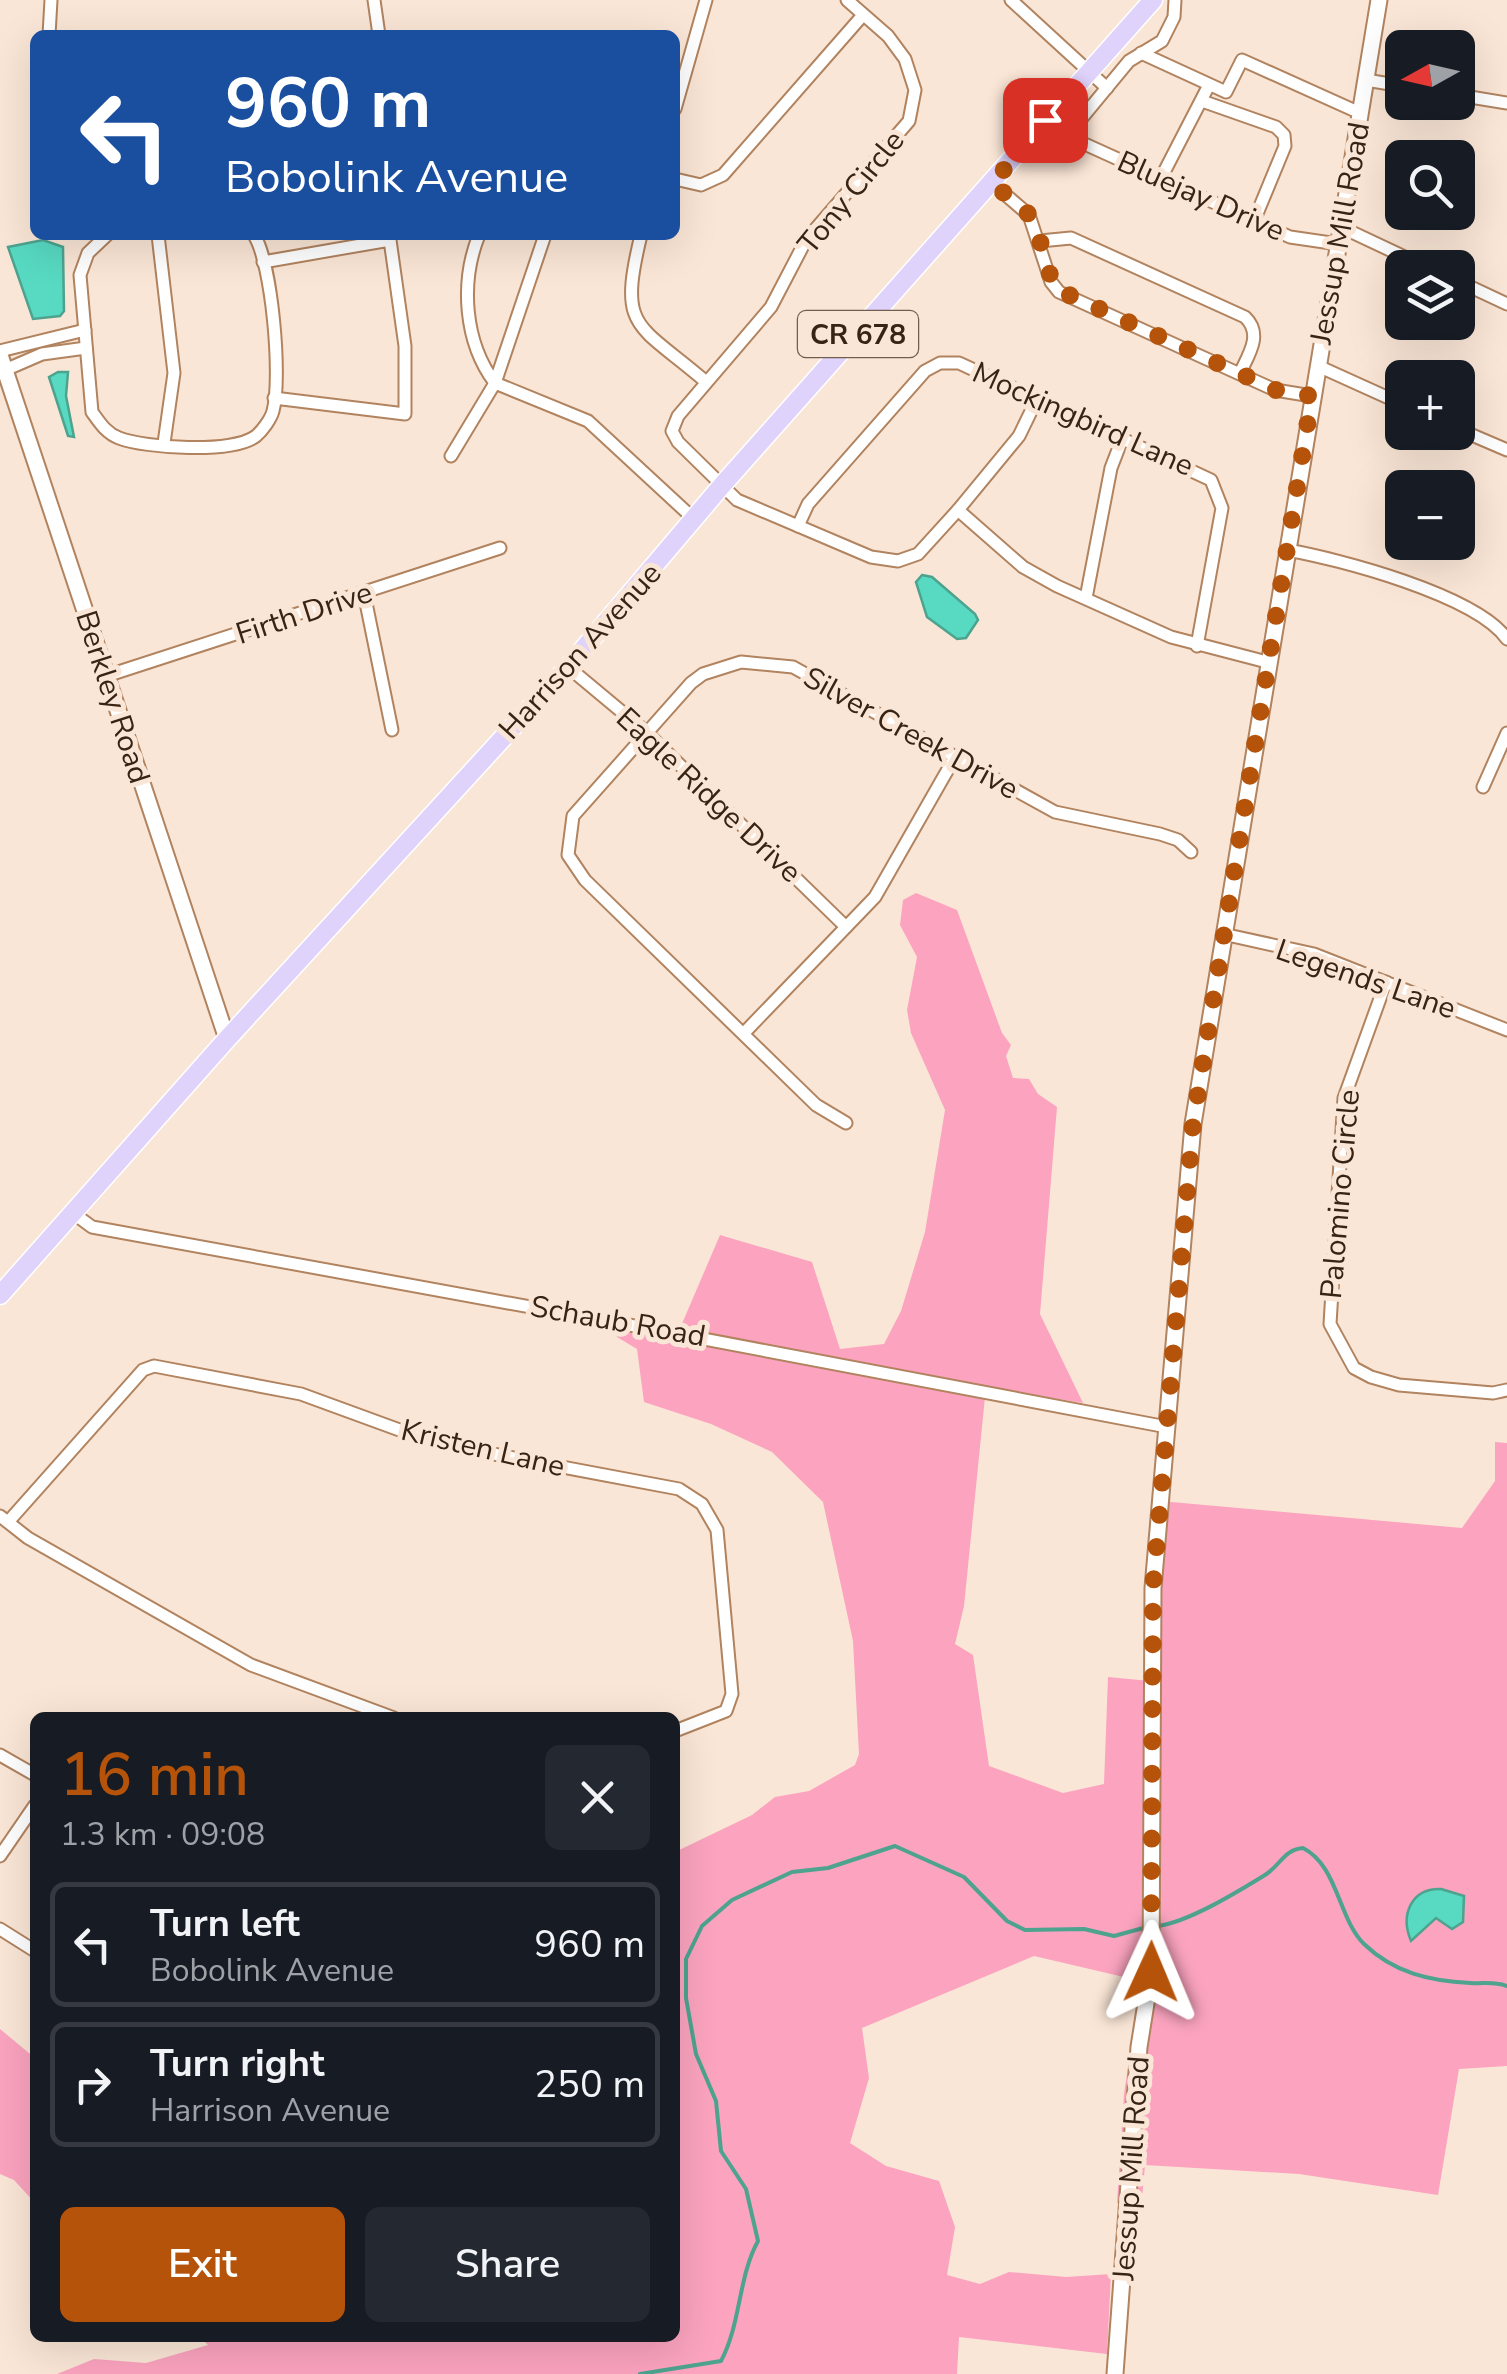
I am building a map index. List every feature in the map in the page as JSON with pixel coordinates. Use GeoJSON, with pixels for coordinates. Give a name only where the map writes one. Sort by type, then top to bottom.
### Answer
{"type":"FeatureCollection","features":[{"type":"Feature","properties":{"kind":"main road","name":"Harrison Avenue"},"geometry":{"type":"LineString","coordinates":[[0,1295],[227,1039],[568,667],[724,483],[1153,0]]}},
{"type":"Feature","properties":{"kind":"street"},"geometry":{"type":"LineString","coordinates":[[49,30],[52,0]]}},
{"type":"Feature","properties":{"kind":"street"},"geometry":{"type":"LineString","coordinates":[[374,0],[379,30]]}},
{"type":"Feature","properties":{"kind":"street"},"geometry":{"type":"LineString","coordinates":[[680,91],[706,0]]}},
{"type":"Feature","properties":{"kind":"street","name":"Tony Circle"},"geometry":{"type":"LineString","coordinates":[[724,483],[686,451],[672,431],[674,422],[771,307],[806,240],[910,121],[915,90],[912,75],[888,36],[847,0]]}},
{"type":"Feature","properties":{"kind":"street"},"geometry":{"type":"LineString","coordinates":[[1011,0],[1106,88],[1141,54],[1162,41],[1174,17],[1175,0]]}},
{"type":"Feature","properties":{"kind":"street","name":"Jessup Mill Road"},"geometry":{"type":"LineString","coordinates":[[1115,2374],[1140,2047],[1152,1950],[1152,1636],[1193,1124],[1379,0]]}},
{"type":"Feature","properties":{"kind":"street"},"geometry":{"type":"LineString","coordinates":[[680,180],[701,185],[723,175],[863,15]]}},
{"type":"Feature","properties":{"kind":"street"},"geometry":{"type":"LineString","coordinates":[[1141,54],[1226,92]]}},
{"type":"Feature","properties":{"kind":"street"},"geometry":{"type":"LineString","coordinates":[[1220,108],[1242,60],[1360,113]]}},
{"type":"Feature","properties":{"kind":"street"},"geometry":{"type":"LineString","coordinates":[[1366,80],[1385,83]]}},
{"type":"Feature","properties":{"kind":"street"},"geometry":{"type":"LineString","coordinates":[[1161,178],[1210,84]]}},
{"type":"Feature","properties":{"kind":"street","name":"Bluejay Drive"},"geometry":{"type":"LineString","coordinates":[[1106,88],[1066,136],[1301,240],[1339,236],[1385,253]]}},
{"type":"Feature","properties":{"kind":"street"},"geometry":{"type":"LineString","coordinates":[[1475,98],[1507,103]]}},
{"type":"Feature","properties":{"kind":"street"},"geometry":{"type":"LineString","coordinates":[[1202,101],[1276,127],[1286,140],[1254,221]]}},
{"type":"Feature","properties":{"kind":"street"},"geometry":{"type":"LineString","coordinates":[[992,184],[1024,208],[1040,241],[1051,282],[1059,292],[1276,390],[1312,396]]}},
{"type":"Feature","properties":{"kind":"street"},"geometry":{"type":"LineString","coordinates":[[1040,241],[1071,238],[1245,317],[1255,338],[1240,374]]}},
{"type":"Feature","properties":{"kind":"street"},"geometry":{"type":"LineString","coordinates":[[103,240],[82,263],[88,396],[101,426],[123,440],[227,448],[245,442],[268,422],[274,398],[276,367],[263,262],[256,240]]}},
{"type":"Feature","properties":{"kind":"street"},"geometry":{"type":"LineString","coordinates":[[159,240],[174,373],[164,443]]}},
{"type":"Feature","properties":{"kind":"street"},"geometry":{"type":"LineString","coordinates":[[263,262],[390,240],[405,346],[405,414],[274,398]]}},
{"type":"Feature","properties":{"kind":"street"},"geometry":{"type":"LineString","coordinates":[[478,240],[469,272],[468,304],[480,359],[495,383],[588,421],[695,520]]}},
{"type":"Feature","properties":{"kind":"street"},"geometry":{"type":"LineString","coordinates":[[451,456],[495,383],[542,240]]}},
{"type":"Feature","properties":{"kind":"street"},"geometry":{"type":"LineString","coordinates":[[640,240],[628,293],[633,315],[705,382]]}},
{"type":"Feature","properties":{"kind":"street"},"geometry":{"type":"LineString","coordinates":[[1475,289],[1507,304]]}},
{"type":"Feature","properties":{"kind":"street"},"geometry":{"type":"LineString","coordinates":[[2,359],[85,330]]}},
{"type":"Feature","properties":{"kind":"street"},"geometry":{"type":"LineString","coordinates":[[2,359],[86,348]]}},
{"type":"Feature","properties":{"kind":"street","name":"Berkley Road"},"geometry":{"type":"LineString","coordinates":[[2,359],[227,1039]]}},
{"type":"Feature","properties":{"kind":"street","name":"Mockingbird Lane"},"geometry":{"type":"LineString","coordinates":[[798,526],[808,504],[934,365],[959,363],[1204,474],[1219,493],[1221,515],[1196,646]]}},
{"type":"Feature","properties":{"kind":"street"},"geometry":{"type":"LineString","coordinates":[[1318,366],[1385,396]]}},
{"type":"Feature","properties":{"kind":"street"},"geometry":{"type":"LineString","coordinates":[[724,483],[737,500],[892,562],[918,554],[958,510],[1019,436],[1037,398]]}},
{"type":"Feature","properties":{"kind":"street"},"geometry":{"type":"LineString","coordinates":[[1086,598],[1111,468],[1123,436]]}},
{"type":"Feature","properties":{"kind":"street"},"geometry":{"type":"LineString","coordinates":[[1475,436],[1507,450]]}},
{"type":"Feature","properties":{"kind":"street"},"geometry":{"type":"LineString","coordinates":[[958,510],[1023,567],[1086,598],[1196,646],[1267,662]]}},
{"type":"Feature","properties":{"kind":"street","name":"Firth Drive"},"geometry":{"type":"LineString","coordinates":[[106,676],[500,548]]}},
{"type":"Feature","properties":{"kind":"street"},"geometry":{"type":"LineString","coordinates":[[1287,550],[1372,569],[1478,615],[1507,639]]}},
{"type":"Feature","properties":{"kind":"street"},"geometry":{"type":"LineString","coordinates":[[364,593],[392,730]]}},
{"type":"Feature","properties":{"kind":"street","name":"Silver Creek Drive"},"geometry":{"type":"LineString","coordinates":[[846,1122],[816,1105],[584,880],[568,855],[568,830],[574,816],[646,732],[703,674],[741,662],[775,662],[793,667],[1055,812],[1160,834],[1178,840],[1190,852]]}},
{"type":"Feature","properties":{"kind":"street","name":"Eagle Ridge Drive"},"geometry":{"type":"LineString","coordinates":[[568,667],[646,732],[846,927]]}},
{"type":"Feature","properties":{"kind":"street"},"geometry":{"type":"LineString","coordinates":[[1483,787],[1507,733]]}},
{"type":"Feature","properties":{"kind":"street"},"geometry":{"type":"LineString","coordinates":[[744,1033],[886,882],[955,757]]}},
{"type":"Feature","properties":{"kind":"street","name":"Legends Lane"},"geometry":{"type":"LineString","coordinates":[[1223,934],[1314,954],[1507,1030]]}},
{"type":"Feature","properties":{"kind":"street","name":"Palomino Circle"},"geometry":{"type":"LineString","coordinates":[[1386,982],[1344,1098],[1330,1324],[1354,1368],[1371,1377],[1400,1385],[1493,1394],[1507,1390]]}},
{"type":"Feature","properties":{"kind":"street","name":"Schaub Road"},"geometry":{"type":"LineString","coordinates":[[73,1213],[92,1227],[774,1349],[934,1385],[1166,1427]]}},
{"type":"Feature","properties":{"kind":"street","name":"Kristen Lane"},"geometry":{"type":"LineString","coordinates":[[378,1712],[212,1646],[4,1519],[143,1370],[154,1366],[301,1394],[427,1442],[679,1489],[702,1504],[717,1530],[732,1694],[726,1711],[680,1729]]}},
{"type":"Feature","properties":{"kind":"street"},"geometry":{"type":"LineString","coordinates":[[0,1756],[30,1772]]}},
{"type":"Feature","properties":{"kind":"street"},"geometry":{"type":"LineString","coordinates":[[0,1856],[30,1812]]}},
{"type":"Feature","properties":{"kind":"street"},"geometry":{"type":"LineString","coordinates":[[0,1930],[30,1948]]}},
{"type":"Feature","properties":{"kind":"shaded area"},"geometry":{"type":"Polygon","coordinates":[[[916,893],[957,910],[1002,1033],[1011,1045],[1006,1056],[1013,1078],[1029,1079],[1038,1094],[1057,1107],[1040,1314],[1083,1403],[986,1387],[964,1606],[955,1644],[973,1655],[989,1766],[1063,1793],[1104,1784],[1108,1677],[1150,1681],[1160,1501],[1462,1528],[1495,1481],[1495,1442],[1507,1443],[1507,2066],[1459,2069],[1438,2195],[1299,2174],[1145,2165],[1139,2234],[1135,2233],[1136,2210],[1117,2203],[1124,2094],[1141,1981],[1034,1956],[862,2028],[869,2078],[850,2143],[886,2166],[939,2181],[955,2227],[947,2275],[980,2284],[1009,2272],[1066,2277],[1111,2274],[1107,2354],[959,2337],[957,2374],[57,2374],[94,2359],[146,2363],[208,2345],[205,2342],[680,2342],[680,1850],[752,1815],[775,1797],[809,1791],[855,1765],[859,1754],[853,1641],[823,1502],[772,1452],[711,1424],[644,1402],[637,1349],[617,1337],[615,1329],[675,1340],[720,1235],[812,1262],[840,1349],[884,1344],[901,1311],[925,1232],[945,1110],[911,1033],[907,1010],[917,957],[900,925],[903,900],[916,893]]]}},
{"type":"Feature","properties":{"kind":"shaded area"},"geometry":{"type":"Polygon","coordinates":[[[0,2029],[30,2054],[30,2198],[14,2180],[0,2174],[0,2029]]]}},
{"type":"Feature","properties":{"kind":"water"},"geometry":{"type":"Polygon","coordinates":[[[43,240],[63,247],[64,311],[60,316],[33,319],[8,247],[43,240]]]}},
{"type":"Feature","properties":{"kind":"water"},"geometry":{"type":"Polygon","coordinates":[[[68,372],[66,396],[74,437],[68,436],[49,377],[68,372]]]}},
{"type":"Feature","properties":{"kind":"water"},"geometry":{"type":"Polygon","coordinates":[[[922,575],[932,577],[975,614],[978,620],[966,638],[957,639],[927,617],[916,582],[922,575]]]}},
{"type":"Feature","properties":{"kind":"water"},"geometry":{"type":"Polygon","coordinates":[[[1441,1889],[1464,1896],[1463,1922],[1452,1929],[1436,1918],[1411,1941],[1407,1922],[1415,1898],[1441,1889]]]}},
{"type":"Feature","properties":{"kind":"waterway"},"geometry":{"type":"LineString","coordinates":[[640,2374],[721,2361],[758,2241],[746,2189],[721,2151],[716,2101],[696,2054],[686,1998],[686,1959],[702,1926],[732,1900],[792,1872],[828,1868],[895,1846],[964,1877],[1007,1921],[1025,1930],[1084,1929],[1114,1936],[1147,1927]]}},
{"type":"Feature","properties":{"kind":"waterway"},"geometry":{"type":"LineString","coordinates":[[1157,1926],[1212,1905],[1303,1848],[1324,1867],[1355,1933],[1376,1954],[1400,1969],[1427,1977],[1507,1986]]}},
{"type":"Feature","properties":{"kind":"route"},"geometry":{"type":"LineString","coordinates":[[1045,120],[992,184],[1024,208],[1035,224],[1054,288],[1276,390],[1312,396],[1193,1124],[1153,1588],[1151,1972]]}}]}
